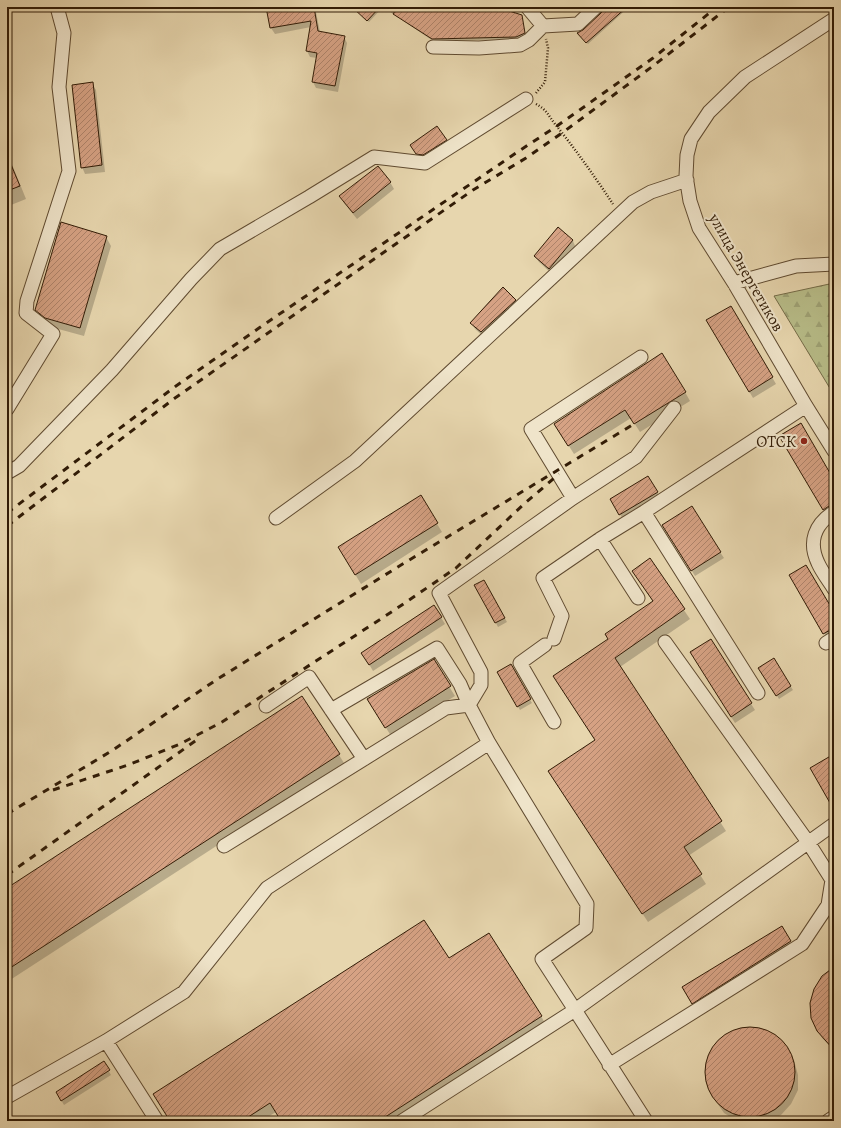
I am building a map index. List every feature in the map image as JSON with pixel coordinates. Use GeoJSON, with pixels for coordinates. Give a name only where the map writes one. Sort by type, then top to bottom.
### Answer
{"type":"FeatureCollection","features":[{"type":"Feature","properties":{"kind":"street"},"geometry":{"type":"LineString","coordinates":[[7,409],[53,334],[26,313],[27,301],[68,171],[59,87],[64,33],[56,7]]}},
{"type":"Feature","properties":{"kind":"street"},"geometry":{"type":"LineString","coordinates":[[527,7],[543,26]]}},
{"type":"Feature","properties":{"kind":"street"},"geometry":{"type":"LineString","coordinates":[[433,47],[479,48],[520,45],[529,40],[543,26],[578,24],[596,7]]}},
{"type":"Feature","properties":{"kind":"street","name":"улица Энергетиков"},"geometry":{"type":"LineString","coordinates":[[834,19],[745,77],[709,112],[691,139],[686,155],[690,201],[699,228],[734,283],[834,451]]}},
{"type":"Feature","properties":{"kind":"street"},"geometry":{"type":"LineString","coordinates":[[7,473],[19,466],[112,370],[191,279],[220,249],[309,197],[374,156],[425,163],[526,99]]}},
{"type":"Feature","properties":{"kind":"street"},"geometry":{"type":"LineString","coordinates":[[276,518],[355,461],[633,202],[650,192],[687,180]]}},
{"type":"Feature","properties":{"kind":"street"},"geometry":{"type":"LineString","coordinates":[[734,283],[796,266],[834,264]]}},
{"type":"Feature","properties":{"kind":"street"},"geometry":{"type":"LineString","coordinates":[[573,498],[531,429],[641,357]]}},
{"type":"Feature","properties":{"kind":"street"},"geometry":{"type":"LineString","coordinates":[[554,722],[520,663],[549,642],[562,616],[543,578],[600,539],[806,406]]}},
{"type":"Feature","properties":{"kind":"street"},"geometry":{"type":"LineString","coordinates":[[469,705],[481,686],[481,672],[439,593],[573,498],[636,457],[674,408]]}},
{"type":"Feature","properties":{"kind":"street"},"geometry":{"type":"LineString","coordinates":[[644,512],[758,693]]}},
{"type":"Feature","properties":{"kind":"street"},"geometry":{"type":"LineString","coordinates":[[834,512],[825,517],[816,529],[813,545],[817,562],[834,589]]}},
{"type":"Feature","properties":{"kind":"street"},"geometry":{"type":"LineString","coordinates":[[600,539],[638,598]]}},
{"type":"Feature","properties":{"kind":"street"},"geometry":{"type":"LineString","coordinates":[[609,1065],[802,944],[828,905],[832,880],[808,842],[665,642]]}},
{"type":"Feature","properties":{"kind":"street"},"geometry":{"type":"LineString","coordinates":[[331,710],[437,648],[460,684],[489,743],[587,904],[586,928],[542,959],[646,1121]]}},
{"type":"Feature","properties":{"kind":"street"},"geometry":{"type":"LineString","coordinates":[[266,706],[309,677],[364,759]]}},
{"type":"Feature","properties":{"kind":"street"},"geometry":{"type":"LineString","coordinates":[[224,846],[446,708],[469,705]]}},
{"type":"Feature","properties":{"kind":"street"},"geometry":{"type":"LineString","coordinates":[[7,1097],[106,1041],[184,992],[267,888],[489,743]]}},
{"type":"Feature","properties":{"kind":"street"},"geometry":{"type":"LineString","coordinates":[[402,1121],[575,1010],[834,824]]}},
{"type":"Feature","properties":{"kind":"street"},"geometry":{"type":"LineString","coordinates":[[106,1041],[157,1121]]}},
{"type":"Feature","properties":{"kind":"street"},"geometry":{"type":"LineString","coordinates":[[828,1121],[834,1117]]}},
{"type":"Feature","properties":{"kind":"path"},"geometry":{"type":"LineString","coordinates":[[526,99],[537,92],[545,82],[548,48],[543,26]]}},
{"type":"Feature","properties":{"kind":"path"},"geometry":{"type":"LineString","coordinates":[[526,99],[544,108],[585,163],[620,214]]}},
{"type":"Feature","properties":{"kind":"green space"},"geometry":{"type":"Polygon","coordinates":[[[834,283],[834,395],[774,296],[834,283]]]}},
{"type":"Feature","properties":{"kind":"building"},"geometry":{"type":"Polygon","coordinates":[[[266,7],[314,7],[318,31],[345,36],[335,86],[312,82],[317,53],[306,51],[311,21],[270,28],[266,7]]]}},
{"type":"Feature","properties":{"kind":"building"},"geometry":{"type":"Polygon","coordinates":[[[352,7],[380,7],[367,21],[352,7]]]}},
{"type":"Feature","properties":{"kind":"building"},"geometry":{"type":"Polygon","coordinates":[[[398,7],[410,7],[410,11],[506,10],[522,15],[525,33],[516,37],[432,39],[393,14],[398,7]]]}},
{"type":"Feature","properties":{"kind":"building"},"geometry":{"type":"Polygon","coordinates":[[[606,7],[627,7],[586,43],[577,33],[583,30],[606,7]]]}},
{"type":"Feature","properties":{"kind":"building"},"geometry":{"type":"Polygon","coordinates":[[[93,82],[102,165],[81,168],[72,85],[93,82]]]}},
{"type":"Feature","properties":{"kind":"building"},"geometry":{"type":"Polygon","coordinates":[[[437,126],[447,140],[423,155],[416,154],[410,145],[437,126]]]}},
{"type":"Feature","properties":{"kind":"building"},"geometry":{"type":"Polygon","coordinates":[[[7,155],[20,186],[7,191],[7,155]]]}},
{"type":"Feature","properties":{"kind":"building"},"geometry":{"type":"Polygon","coordinates":[[[378,166],[391,182],[353,213],[339,196],[378,166]]]}},
{"type":"Feature","properties":{"kind":"building"},"geometry":{"type":"Polygon","coordinates":[[[61,222],[107,236],[80,328],[45,318],[35,310],[61,222]]]}},
{"type":"Feature","properties":{"kind":"building"},"geometry":{"type":"Polygon","coordinates":[[[558,227],[573,240],[549,269],[534,256],[558,227]]]}},
{"type":"Feature","properties":{"kind":"building"},"geometry":{"type":"Polygon","coordinates":[[[503,287],[516,300],[481,332],[470,323],[503,287]]]}},
{"type":"Feature","properties":{"kind":"building"},"geometry":{"type":"Polygon","coordinates":[[[731,306],[773,377],[749,392],[706,320],[731,306]]]}},
{"type":"Feature","properties":{"kind":"building"},"geometry":{"type":"Polygon","coordinates":[[[662,353],[686,392],[634,424],[625,410],[568,446],[554,424],[662,353]]]}},
{"type":"Feature","properties":{"kind":"building"},"geometry":{"type":"Polygon","coordinates":[[[801,423],[834,480],[834,504],[823,510],[779,436],[801,423]]]}},
{"type":"Feature","properties":{"kind":"building"},"geometry":{"type":"Polygon","coordinates":[[[648,476],[658,492],[619,515],[610,499],[648,476]]]}},
{"type":"Feature","properties":{"kind":"building"},"geometry":{"type":"Polygon","coordinates":[[[421,495],[438,523],[355,575],[338,547],[421,495]]]}},
{"type":"Feature","properties":{"kind":"building"},"geometry":{"type":"Polygon","coordinates":[[[692,506],[721,552],[691,571],[662,525],[692,506]]]}},
{"type":"Feature","properties":{"kind":"building"},"geometry":{"type":"Polygon","coordinates":[[[650,558],[685,609],[615,658],[722,821],[684,847],[702,874],[642,914],[548,771],[595,740],[553,676],[608,639],[605,634],[653,601],[632,571],[650,558]]]}},
{"type":"Feature","properties":{"kind":"building"},"geometry":{"type":"Polygon","coordinates":[[[806,565],[834,612],[834,628],[823,634],[789,575],[806,565]]]}},
{"type":"Feature","properties":{"kind":"building"},"geometry":{"type":"Polygon","coordinates":[[[484,580],[505,618],[495,623],[474,585],[484,580]]]}},
{"type":"Feature","properties":{"kind":"building"},"geometry":{"type":"Polygon","coordinates":[[[434,605],[442,617],[369,665],[361,653],[434,605]]]}},
{"type":"Feature","properties":{"kind":"building"},"geometry":{"type":"Polygon","coordinates":[[[711,639],[752,703],[731,717],[690,652],[711,639]]]}},
{"type":"Feature","properties":{"kind":"building"},"geometry":{"type":"Polygon","coordinates":[[[774,658],[791,686],[776,696],[758,668],[774,658]]]}},
{"type":"Feature","properties":{"kind":"building"},"geometry":{"type":"Polygon","coordinates":[[[434,659],[451,686],[385,728],[367,699],[434,659]]]}},
{"type":"Feature","properties":{"kind":"building"},"geometry":{"type":"Polygon","coordinates":[[[511,664],[531,699],[517,707],[497,672],[511,664]]]}},
{"type":"Feature","properties":{"kind":"building"},"geometry":{"type":"Polygon","coordinates":[[[302,696],[340,754],[7,970],[7,888],[302,696]]]}},
{"type":"Feature","properties":{"kind":"building"},"geometry":{"type":"Polygon","coordinates":[[[834,754],[834,810],[810,768],[834,754]]]}},
{"type":"Feature","properties":{"kind":"building"},"geometry":{"type":"Polygon","coordinates":[[[424,920],[449,958],[489,933],[542,1016],[379,1121],[281,1121],[270,1103],[242,1121],[170,1121],[153,1094],[424,920]]]}},
{"type":"Feature","properties":{"kind":"building"},"geometry":{"type":"Polygon","coordinates":[[[782,926],[791,941],[692,1004],[682,987],[782,926]]]}},
{"type":"Feature","properties":{"kind":"building"},"geometry":{"type":"Polygon","coordinates":[[[834,967],[834,1050],[817,1031],[811,1018],[810,1003],[814,989],[822,976],[834,967]]]}},
{"type":"Feature","properties":{"kind":"building"},"geometry":{"type":"Polygon","coordinates":[[[750,1027],[767,1030],[782,1040],[792,1055],[795,1072],[792,1089],[782,1104],[767,1114],[750,1117],[733,1114],[718,1104],[708,1089],[705,1072],[708,1055],[718,1040],[733,1030],[750,1027]]]}},
{"type":"Feature","properties":{"kind":"building"},"geometry":{"type":"Polygon","coordinates":[[[104,1061],[110,1070],[61,1101],[56,1092],[104,1061]]]}},
{"type":"Feature","properties":{"kind":"railway"},"geometry":{"type":"LineString","coordinates":[[7,513],[176,386],[557,126],[653,58],[717,7]]}},
{"type":"Feature","properties":{"kind":"railway"},"geometry":{"type":"LineString","coordinates":[[7,526],[175,398],[473,190],[526,158],[562,133],[653,66],[729,7]]}},
{"type":"Feature","properties":{"kind":"railway"},"geometry":{"type":"LineString","coordinates":[[7,814],[113,750],[216,680],[401,565],[634,424]]}},
{"type":"Feature","properties":{"kind":"railway"},"geometry":{"type":"LineString","coordinates":[[53,790],[128,765],[180,744],[222,722],[393,611],[456,568],[524,504],[559,474]]}},
{"type":"Feature","properties":{"kind":"railway"},"geometry":{"type":"LineString","coordinates":[[7,875],[198,739]]}},
{"type":"Feature","properties":{"kind":"place","name":"ОТСК"},"geometry":{"type":"Point","coordinates":[804,441]}}]}
